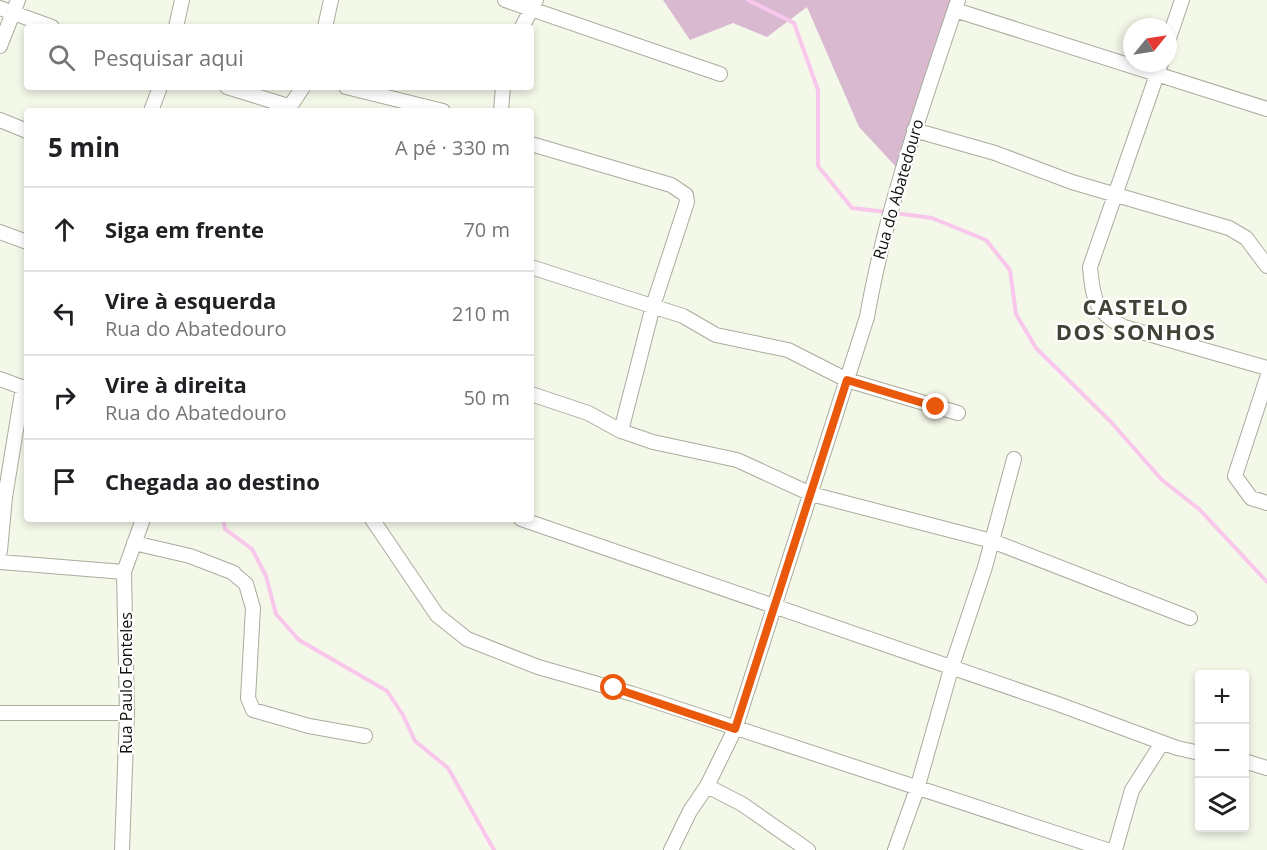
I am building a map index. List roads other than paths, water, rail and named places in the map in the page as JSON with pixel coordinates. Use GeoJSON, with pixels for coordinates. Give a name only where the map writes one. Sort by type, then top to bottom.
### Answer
{"type":"FeatureCollection","features":[{"type":"Feature","properties":{"kind":"street"},"geometry":{"type":"LineString","coordinates":[[177,24],[182,0]]}},
{"type":"Feature","properties":{"kind":"street"},"geometry":{"type":"LineString","coordinates":[[326,24],[331,0]]}},
{"type":"Feature","properties":{"kind":"street"},"geometry":{"type":"LineString","coordinates":[[505,0],[533,5],[720,74]]}},
{"type":"Feature","properties":{"kind":"street"},"geometry":{"type":"LineString","coordinates":[[1176,18],[1182,0]]}},
{"type":"Feature","properties":{"kind":"street"},"geometry":{"type":"LineString","coordinates":[[524,24],[533,5]]}},
{"type":"Feature","properties":{"kind":"street"},"geometry":{"type":"LineString","coordinates":[[956,5],[1123,58]]}},
{"type":"Feature","properties":{"kind":"street","name":"Rua do Abatedouro"},"geometry":{"type":"LineString","coordinates":[[671,850],[690,811],[707,786],[735,729],[867,317],[878,258],[914,130],[956,5]]}},
{"type":"Feature","properties":{"kind":"street"},"geometry":{"type":"LineString","coordinates":[[0,46],[10,7],[46,24]]}},
{"type":"Feature","properties":{"kind":"street"},"geometry":{"type":"LineString","coordinates":[[1158,72],[1090,267],[1092,292],[1104,316],[1124,327],[1267,368]]}},
{"type":"Feature","properties":{"kind":"street"},"geometry":{"type":"LineString","coordinates":[[1165,72],[1267,109]]}},
{"type":"Feature","properties":{"kind":"street"},"geometry":{"type":"LineString","coordinates":[[152,108],[158,90]]}},
{"type":"Feature","properties":{"kind":"street"},"geometry":{"type":"LineString","coordinates":[[235,90],[285,108]]}},
{"type":"Feature","properties":{"kind":"street"},"geometry":{"type":"LineString","coordinates":[[289,108],[301,90]]}},
{"type":"Feature","properties":{"kind":"street"},"geometry":{"type":"LineString","coordinates":[[358,90],[431,108]]}},
{"type":"Feature","properties":{"kind":"street"},"geometry":{"type":"LineString","coordinates":[[501,108],[503,90]]}},
{"type":"Feature","properties":{"kind":"street"},"geometry":{"type":"LineString","coordinates":[[0,120],[24,130]]}},
{"type":"Feature","properties":{"kind":"street"},"geometry":{"type":"LineString","coordinates":[[914,130],[995,153],[1117,195],[1229,228],[1246,238],[1267,266]]}},
{"type":"Feature","properties":{"kind":"street"},"geometry":{"type":"LineString","coordinates":[[534,145],[671,185],[686,195],[687,202],[653,306],[621,431]]}},
{"type":"Feature","properties":{"kind":"street"},"geometry":{"type":"LineString","coordinates":[[0,232],[24,241]]}},
{"type":"Feature","properties":{"kind":"street"},"geometry":{"type":"LineString","coordinates":[[534,268],[682,316],[716,335],[788,350],[847,380],[958,413]]}},
{"type":"Feature","properties":{"kind":"street"},"geometry":{"type":"LineString","coordinates":[[1267,378],[1236,476],[1251,498],[1267,503]]}},
{"type":"Feature","properties":{"kind":"street"},"geometry":{"type":"LineString","coordinates":[[0,379],[24,388]]}},
{"type":"Feature","properties":{"kind":"street"},"geometry":{"type":"LineString","coordinates":[[0,551],[2,497],[24,393]]}},
{"type":"Feature","properties":{"kind":"street"},"geometry":{"type":"LineString","coordinates":[[534,395],[588,413],[621,431],[653,442],[736,460],[811,494],[992,541],[1190,618]]}},
{"type":"Feature","properties":{"kind":"street"},"geometry":{"type":"LineString","coordinates":[[895,850],[918,789],[951,669],[992,541],[1014,459]]}},
{"type":"Feature","properties":{"kind":"street","name":"Rua Paulo Fonteles"},"geometry":{"type":"LineString","coordinates":[[122,850],[127,713],[124,572],[142,522]]}},
{"type":"Feature","properties":{"kind":"street"},"geometry":{"type":"LineString","coordinates":[[374,522],[437,615],[466,639],[538,667],[633,694],[1107,850]]}},
{"type":"Feature","properties":{"kind":"street"},"geometry":{"type":"LineString","coordinates":[[530,522],[1058,704],[1162,743],[1195,752]]}},
{"type":"Feature","properties":{"kind":"street"},"geometry":{"type":"LineString","coordinates":[[134,543],[190,556],[234,573],[246,584],[253,608],[248,698],[253,710],[309,726],[365,736]]}},
{"type":"Feature","properties":{"kind":"street"},"geometry":{"type":"LineString","coordinates":[[0,562],[124,572]]}},
{"type":"Feature","properties":{"kind":"street"},"geometry":{"type":"LineString","coordinates":[[0,713],[127,713]]}},
{"type":"Feature","properties":{"kind":"street"},"geometry":{"type":"LineString","coordinates":[[1115,850],[1132,790],[1162,743]]}},
{"type":"Feature","properties":{"kind":"street"},"geometry":{"type":"LineString","coordinates":[[1249,762],[1267,768]]}},
{"type":"Feature","properties":{"kind":"street"},"geometry":{"type":"LineString","coordinates":[[707,786],[742,804],[808,850]]}},
{"type":"Feature","properties":{"kind":"waterway"},"geometry":{"type":"LineString","coordinates":[[748,0],[794,23],[818,90],[818,166],[852,208],[887,212]]}},
{"type":"Feature","properties":{"kind":"waterway"},"geometry":{"type":"LineString","coordinates":[[895,213],[932,218],[986,240],[1010,270],[1016,314],[1036,348],[1111,422],[1162,480],[1199,509],[1267,582]]}},
{"type":"Feature","properties":{"kind":"waterway"},"geometry":{"type":"LineString","coordinates":[[224,522],[225,529],[252,549],[266,576],[276,614],[299,640],[387,691],[403,715],[415,741],[448,768],[494,850]]}},
{"type":"Feature","properties":{"kind":"district","name":"CASTELO DOS SONHOS"},"geometry":{"type":"Point","coordinates":[1136,320]}}]}
